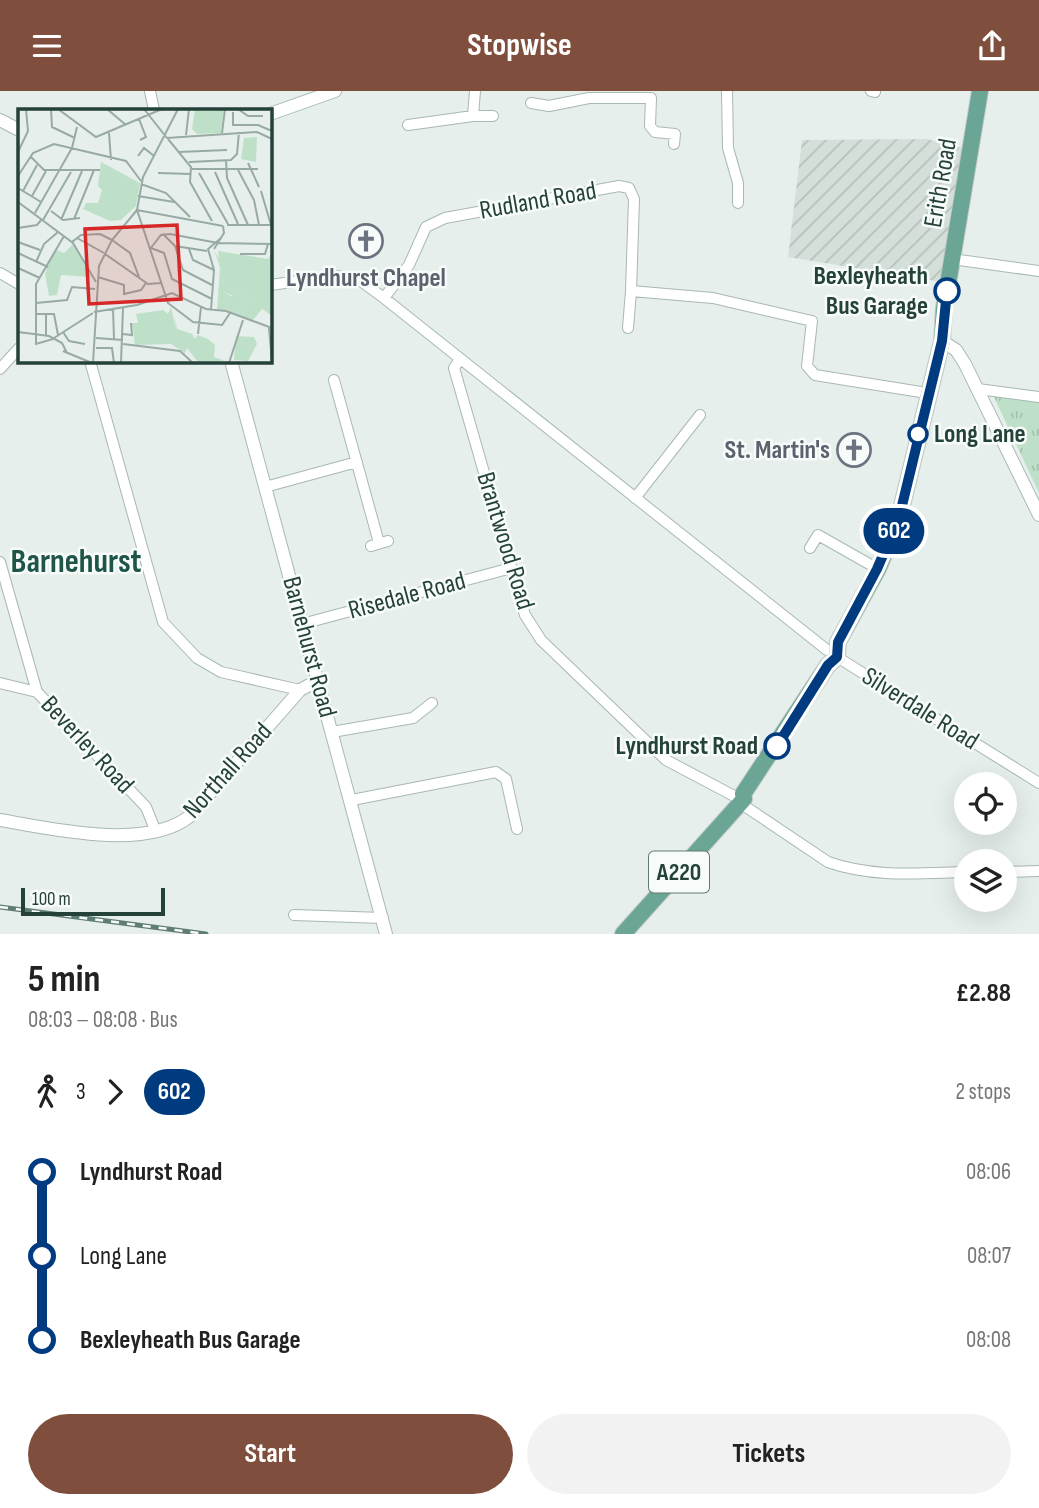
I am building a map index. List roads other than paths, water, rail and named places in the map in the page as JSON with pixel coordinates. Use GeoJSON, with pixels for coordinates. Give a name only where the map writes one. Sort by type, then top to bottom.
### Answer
{"type":"FeatureCollection","features":[{"type":"Feature","properties":{"kind":"main road","name":"Erith Road"},"geometry":{"type":"LineString","coordinates":[[623,934],[738,801],[833,653],[877,569],[899,518],[927,393],[942,341],[952,259],[980,91]]}},
{"type":"Feature","properties":{"kind":"street"},"geometry":{"type":"LineString","coordinates":[[150,91],[154,109]]}},
{"type":"Feature","properties":{"kind":"street"},"geometry":{"type":"LineString","coordinates":[[271,114],[335,91]]}},
{"type":"Feature","properties":{"kind":"street"},"geometry":{"type":"LineString","coordinates":[[473,116],[475,91]]}},
{"type":"Feature","properties":{"kind":"street"},"geometry":{"type":"LineString","coordinates":[[727,91],[728,145],[738,183],[739,203]]}},
{"type":"Feature","properties":{"kind":"street"},"geometry":{"type":"LineString","coordinates":[[531,103],[549,106],[618,93],[651,98],[650,126],[655,132],[675,134],[674,144]]}},
{"type":"Feature","properties":{"kind":"street"},"geometry":{"type":"LineString","coordinates":[[408,125],[473,116],[493,116]]}},
{"type":"Feature","properties":{"kind":"street"},"geometry":{"type":"LineString","coordinates":[[0,120],[18,130]]}},
{"type":"Feature","properties":{"kind":"street","name":"Rudland Road"},"geometry":{"type":"LineString","coordinates":[[384,297],[409,265],[426,227],[445,218],[619,186],[629,188],[634,199],[628,328]]}},
{"type":"Feature","properties":{"kind":"street"},"geometry":{"type":"LineString","coordinates":[[952,259],[1039,271]]}},
{"type":"Feature","properties":{"kind":"street"},"geometry":{"type":"LineString","coordinates":[[0,273],[18,283]]}},
{"type":"Feature","properties":{"kind":"street"},"geometry":{"type":"LineString","coordinates":[[271,285],[337,276],[358,279],[833,653]]}},
{"type":"Feature","properties":{"kind":"street"},"geometry":{"type":"LineString","coordinates":[[631,291],[713,298],[812,321],[807,366],[815,375],[927,393]]}},
{"type":"Feature","properties":{"kind":"street"},"geometry":{"type":"LineString","coordinates":[[942,341],[956,350],[978,389],[1039,515]]}},
{"type":"Feature","properties":{"kind":"street"},"geometry":{"type":"LineString","coordinates":[[0,369],[18,349]]}},
{"type":"Feature","properties":{"kind":"street","name":"Brantwood Road"},"geometry":{"type":"LineString","coordinates":[[460,359],[454,368],[511,568],[525,615],[541,640],[666,760],[738,801],[828,862],[873,873],[954,872]]}},
{"type":"Feature","properties":{"kind":"street"},"geometry":{"type":"LineString","coordinates":[[90,362],[163,622],[197,658],[221,672],[300,690]]}},
{"type":"Feature","properties":{"kind":"street","name":"Barnehurst Road"},"geometry":{"type":"LineString","coordinates":[[230,362],[385,928]]}},
{"type":"Feature","properties":{"kind":"street"},"geometry":{"type":"LineString","coordinates":[[334,380],[379,544]]}},
{"type":"Feature","properties":{"kind":"street"},"geometry":{"type":"LineString","coordinates":[[978,389],[1039,397]]}},
{"type":"Feature","properties":{"kind":"street"},"geometry":{"type":"LineString","coordinates":[[635,498],[701,415]]}},
{"type":"Feature","properties":{"kind":"street"},"geometry":{"type":"LineString","coordinates":[[265,487],[357,462]]}},
{"type":"Feature","properties":{"kind":"street"},"geometry":{"type":"LineString","coordinates":[[810,548],[818,535],[877,569]]}},
{"type":"Feature","properties":{"kind":"street"},"geometry":{"type":"LineString","coordinates":[[0,562],[37,692]]}},
{"type":"Feature","properties":{"kind":"street","name":"Risedale Road"},"geometry":{"type":"LineString","coordinates":[[302,624],[511,568]]}},
{"type":"Feature","properties":{"kind":"street","name":"Silverdale Road"},"geometry":{"type":"LineString","coordinates":[[833,653],[1039,783]]}},
{"type":"Feature","properties":{"kind":"street","name":"Northall Road"},"geometry":{"type":"LineString","coordinates":[[0,820],[86,835],[171,829],[190,816],[300,690],[317,681]]}},
{"type":"Feature","properties":{"kind":"street","name":"Beverley Road"},"geometry":{"type":"LineString","coordinates":[[0,683],[37,692],[146,807],[156,832]]}},
{"type":"Feature","properties":{"kind":"street"},"geometry":{"type":"LineString","coordinates":[[332,732],[413,717],[432,703]]}},
{"type":"Feature","properties":{"kind":"street"},"geometry":{"type":"LineString","coordinates":[[352,800],[496,772],[506,779],[517,829]]}},
{"type":"Feature","properties":{"kind":"street"},"geometry":{"type":"LineString","coordinates":[[1017,871],[1039,871]]}},
{"type":"Feature","properties":{"kind":"street"},"geometry":{"type":"LineString","coordinates":[[294,915],[385,928]]}},
{"type":"Feature","properties":{"kind":"railway"},"geometry":{"type":"LineString","coordinates":[[0,907],[206,934]]}},
{"type":"Feature","properties":{"kind":"place","name":"Lyndhurst Chapel"},"geometry":{"type":"Point","coordinates":[366,241]}},
{"type":"Feature","properties":{"kind":"place","name":"Bexleyheath Bus Garage"},"geometry":{"type":"Point","coordinates":[947,291]}},
{"type":"Feature","properties":{"kind":"place","name":"Long Lane"},"geometry":{"type":"Point","coordinates":[918,434]}},
{"type":"Feature","properties":{"kind":"place","name":"St. Martin's"},"geometry":{"type":"Point","coordinates":[854,450]}},
{"type":"Feature","properties":{"kind":"place","name":"Lyndhurst Road"},"geometry":{"type":"Point","coordinates":[777,746]}},
{"type":"Feature","properties":{"kind":"district","name":"Barnehurst"},"geometry":{"type":"Point","coordinates":[76,562]}}]}
